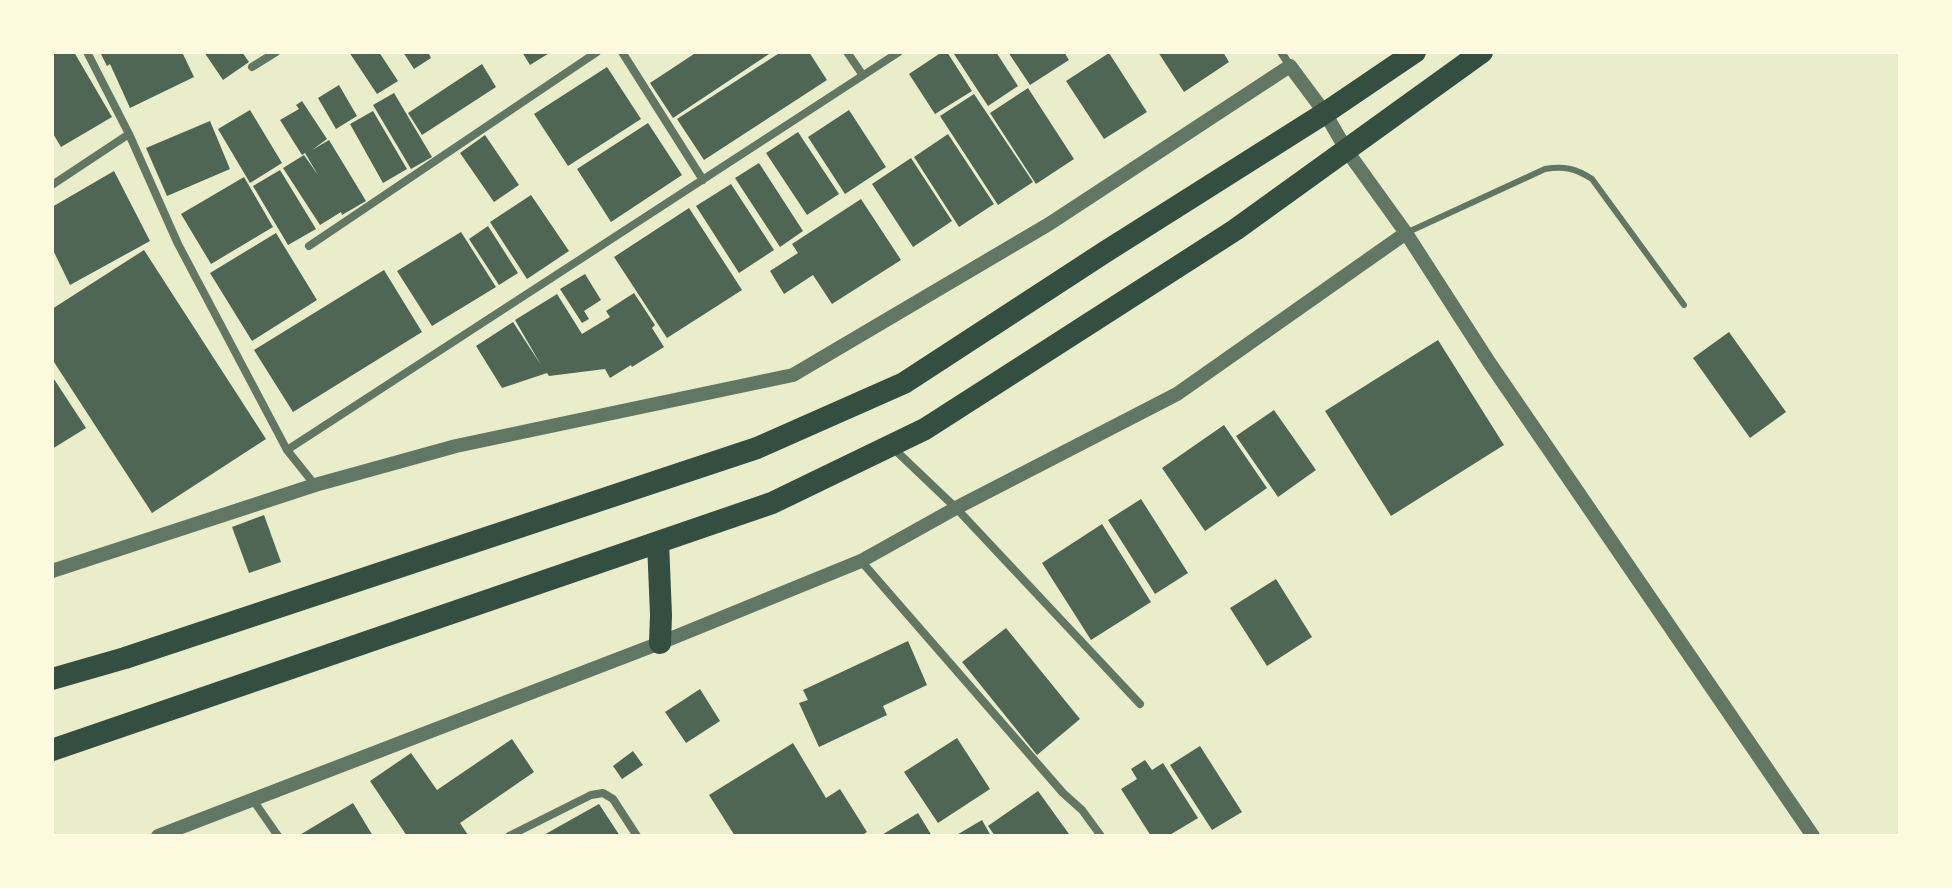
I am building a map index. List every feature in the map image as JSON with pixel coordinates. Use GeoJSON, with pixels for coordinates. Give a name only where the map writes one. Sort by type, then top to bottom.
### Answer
{"type":"FeatureCollection","features":[{"type":"Feature","properties":{"kind":"highway"},"geometry":{"type":"LineString","coordinates":[[52,679],[125,658],[757,448],[904,383],[1415,52]]}},
{"type":"Feature","properties":{"kind":"highway"},"geometry":{"type":"LineString","coordinates":[[52,750],[772,503],[891,446],[925,429],[1222,239],[1482,52]]}},
{"type":"Feature","properties":{"kind":"highway"},"geometry":{"type":"LineString","coordinates":[[658,542],[660,643]]}},
{"type":"Feature","properties":{"kind":"street"},"geometry":{"type":"LineString","coordinates":[[87,52],[129,134],[178,244],[287,450],[315,485]]}},
{"type":"Feature","properties":{"kind":"street"},"geometry":{"type":"LineString","coordinates":[[252,67],[276,52]]}},
{"type":"Feature","properties":{"kind":"street"},"geometry":{"type":"LineString","coordinates":[[309,246],[597,52]]}},
{"type":"Feature","properties":{"kind":"street"},"geometry":{"type":"LineString","coordinates":[[622,52],[703,180]]}},
{"type":"Feature","properties":{"kind":"street"},"geometry":{"type":"LineString","coordinates":[[847,52],[862,74]]}},
{"type":"Feature","properties":{"kind":"street"},"geometry":{"type":"LineString","coordinates":[[287,450],[899,52]]}},
{"type":"Feature","properties":{"kind":"street"},"geometry":{"type":"LineString","coordinates":[[1281,52],[1813,836]]}},
{"type":"Feature","properties":{"kind":"street"},"geometry":{"type":"LineString","coordinates":[[52,571],[315,485],[456,446],[793,375],[1049,224],[1290,66]]}},
{"type":"Feature","properties":{"kind":"street"},"geometry":{"type":"LineString","coordinates":[[52,185],[129,134]]}},
{"type":"Feature","properties":{"kind":"street"},"geometry":{"type":"LineString","coordinates":[[158,836],[660,643],[861,561],[956,508],[1177,394],[1406,233]]}},
{"type":"Feature","properties":{"kind":"street"},"geometry":{"type":"LineString","coordinates":[[891,446],[956,508],[1140,704]]}},
{"type":"Feature","properties":{"kind":"street"},"geometry":{"type":"LineString","coordinates":[[861,561],[1063,793],[1082,810],[1101,836]]}},
{"type":"Feature","properties":{"kind":"street"},"geometry":{"type":"LineString","coordinates":[[509,836],[591,795],[603,793],[613,799],[637,836]]}},
{"type":"Feature","properties":{"kind":"street"},"geometry":{"type":"LineString","coordinates":[[253,800],[278,836]]}},
{"type":"Feature","properties":{"kind":"lane"},"geometry":{"type":"LineString","coordinates":[[1406,233],[1545,169],[1562,166],[1577,169],[1592,179],[1684,305]]}},
{"type":"Feature","properties":{"kind":"building"},"geometry":{"type":"Polygon","coordinates":[[[74,52],[112,117],[61,147],[52,132],[52,55],[74,52]]]}},
{"type":"Feature","properties":{"kind":"building"},"geometry":{"type":"Polygon","coordinates":[[[100,52],[182,52],[194,77],[130,108],[110,64],[107,66],[100,52]]]}},
{"type":"Feature","properties":{"kind":"building"},"geometry":{"type":"Polygon","coordinates":[[[204,52],[242,52],[249,62],[223,80],[204,52]]]}},
{"type":"Feature","properties":{"kind":"building"},"geometry":{"type":"Polygon","coordinates":[[[349,52],[379,52],[398,81],[377,94],[349,52]]]}},
{"type":"Feature","properties":{"kind":"building"},"geometry":{"type":"Polygon","coordinates":[[[403,52],[428,52],[431,58],[414,69],[403,52]]]}},
{"type":"Feature","properties":{"kind":"building"},"geometry":{"type":"Polygon","coordinates":[[[522,52],[551,52],[530,65],[522,52]]]}},
{"type":"Feature","properties":{"kind":"building"},"geometry":{"type":"Polygon","coordinates":[[[697,52],[772,52],[673,118],[650,83],[697,52]]]}},
{"type":"Feature","properties":{"kind":"building"},"geometry":{"type":"Polygon","coordinates":[[[781,52],[809,52],[827,80],[704,160],[677,119],[781,52]]]}},
{"type":"Feature","properties":{"kind":"building"},"geometry":{"type":"Polygon","coordinates":[[[942,52],[947,52],[972,91],[935,114],[909,74],[942,52]]]}},
{"type":"Feature","properties":{"kind":"building"},"geometry":{"type":"Polygon","coordinates":[[[996,52],[1018,86],[988,106],[954,54],[996,52]]]}},
{"type":"Feature","properties":{"kind":"building"},"geometry":{"type":"Polygon","coordinates":[[[1008,52],[1064,52],[1069,60],[1030,85],[1008,52]]]}},
{"type":"Feature","properties":{"kind":"building"},"geometry":{"type":"Polygon","coordinates":[[[1158,52],[1223,52],[1229,62],[1184,92],[1158,52]]]}},
{"type":"Feature","properties":{"kind":"building"},"geometry":{"type":"Polygon","coordinates":[[[1109,53],[1147,112],[1104,139],[1066,81],[1109,53]]]}},
{"type":"Feature","properties":{"kind":"building"},"geometry":{"type":"Polygon","coordinates":[[[482,64],[496,87],[422,135],[408,113],[482,64]]]}},
{"type":"Feature","properties":{"kind":"building"},"geometry":{"type":"Polygon","coordinates":[[[607,67],[641,119],[568,166],[534,114],[607,67]]]}},
{"type":"Feature","properties":{"kind":"building"},"geometry":{"type":"Polygon","coordinates":[[[339,85],[357,116],[336,129],[318,98],[339,85]]]}},
{"type":"Feature","properties":{"kind":"building"},"geometry":{"type":"Polygon","coordinates":[[[1028,88],[1074,159],[1036,184],[990,113],[1028,88]]]}},
{"type":"Feature","properties":{"kind":"building"},"geometry":{"type":"Polygon","coordinates":[[[394,93],[432,157],[411,169],[373,105],[394,93]]]}},
{"type":"Feature","properties":{"kind":"building"},"geometry":{"type":"Polygon","coordinates":[[[974,94],[1033,182],[998,205],[940,116],[974,94]]]}},
{"type":"Feature","properties":{"kind":"building"},"geometry":{"type":"Polygon","coordinates":[[[302,101],[327,139],[312,150],[329,140],[366,201],[320,225],[283,168],[304,155],[318,175],[280,120],[299,109],[296,105],[302,101]]]}},
{"type":"Feature","properties":{"kind":"building"},"geometry":{"type":"Polygon","coordinates":[[[250,110],[282,163],[250,183],[218,129],[250,110]]]}},
{"type":"Feature","properties":{"kind":"building"},"geometry":{"type":"Polygon","coordinates":[[[849,110],[886,167],[845,194],[808,137],[849,110]]]}},
{"type":"Feature","properties":{"kind":"building"},"geometry":{"type":"Polygon","coordinates":[[[373,111],[407,169],[383,183],[350,124],[373,111]]]}},
{"type":"Feature","properties":{"kind":"building"},"geometry":{"type":"Polygon","coordinates":[[[210,121],[230,169],[167,196],[146,148],[210,121]]]}},
{"type":"Feature","properties":{"kind":"building"},"geometry":{"type":"Polygon","coordinates":[[[648,123],[682,175],[611,222],[577,169],[648,123]]]}},
{"type":"Feature","properties":{"kind":"building"},"geometry":{"type":"Polygon","coordinates":[[[798,132],[839,194],[807,215],[766,153],[798,132]]]}},
{"type":"Feature","properties":{"kind":"building"},"geometry":{"type":"Polygon","coordinates":[[[948,134],[994,204],[959,227],[914,157],[948,134]]]}},
{"type":"Feature","properties":{"kind":"building"},"geometry":{"type":"Polygon","coordinates":[[[485,135],[519,185],[494,202],[460,153],[485,135]]]}},
{"type":"Feature","properties":{"kind":"building"},"geometry":{"type":"Polygon","coordinates":[[[911,158],[952,221],[913,247],[872,184],[911,158]]]}},
{"type":"Feature","properties":{"kind":"building"},"geometry":{"type":"Polygon","coordinates":[[[759,163],[803,231],[780,247],[735,178],[759,163]]]}},
{"type":"Feature","properties":{"kind":"building"},"geometry":{"type":"Polygon","coordinates":[[[280,170],[316,229],[288,245],[253,186],[280,170]]]}},
{"type":"Feature","properties":{"kind":"building"},"geometry":{"type":"Polygon","coordinates":[[[114,171],[150,241],[70,285],[52,248],[52,207],[114,171]]]}},
{"type":"Feature","properties":{"kind":"building"},"geometry":{"type":"Polygon","coordinates":[[[244,177],[273,227],[211,264],[181,214],[244,177]]]}},
{"type":"Feature","properties":{"kind":"building"},"geometry":{"type":"Polygon","coordinates":[[[731,184],[774,250],[739,273],[696,206],[731,184]]]}},
{"type":"Feature","properties":{"kind":"building"},"geometry":{"type":"Polygon","coordinates":[[[531,195],[569,251],[527,279],[490,222],[531,195]]]}},
{"type":"Feature","properties":{"kind":"building"},"geometry":{"type":"Polygon","coordinates":[[[861,199],[901,260],[832,304],[813,275],[784,294],[770,271],[798,253],[792,244],[861,199]]]}},
{"type":"Feature","properties":{"kind":"building"},"geometry":{"type":"Polygon","coordinates":[[[689,208],[742,290],[667,338],[614,257],[689,208]]]}},
{"type":"Feature","properties":{"kind":"building"},"geometry":{"type":"Polygon","coordinates":[[[488,226],[518,273],[499,285],[469,239],[488,226]]]}},
{"type":"Feature","properties":{"kind":"building"},"geometry":{"type":"Polygon","coordinates":[[[461,232],[496,287],[432,326],[397,271],[461,232]]]}},
{"type":"Feature","properties":{"kind":"building"},"geometry":{"type":"Polygon","coordinates":[[[276,233],[317,300],[252,341],[210,273],[276,233]]]}},
{"type":"Feature","properties":{"kind":"building"},"geometry":{"type":"Polygon","coordinates":[[[144,250],[266,439],[152,513],[52,359],[52,309],[144,250]]]}},
{"type":"Feature","properties":{"kind":"building"},"geometry":{"type":"Polygon","coordinates":[[[384,270],[422,332],[293,412],[254,350],[384,270]]]}},
{"type":"Feature","properties":{"kind":"building"},"geometry":{"type":"Polygon","coordinates":[[[585,274],[601,300],[584,311],[589,319],[582,323],[560,289],[585,274]]]}},
{"type":"Feature","properties":{"kind":"building"},"geometry":{"type":"Polygon","coordinates":[[[634,293],[655,325],[652,328],[664,347],[610,378],[605,369],[549,376],[547,373],[502,388],[476,346],[513,322],[541,365],[515,320],[557,294],[582,334],[610,317],[606,311],[634,293]]]}},
{"type":"Feature","properties":{"kind":"building"},"geometry":{"type":"Polygon","coordinates":[[[1729,332],[1786,412],[1750,438],[1693,358],[1729,332]]]}},
{"type":"Feature","properties":{"kind":"building"},"geometry":{"type":"Polygon","coordinates":[[[1438,340],[1504,445],[1391,516],[1325,411],[1438,340]]]}},
{"type":"Feature","properties":{"kind":"building"},"geometry":{"type":"Polygon","coordinates":[[[52,376],[86,428],[52,449],[52,376]]]}},
{"type":"Feature","properties":{"kind":"building"},"geometry":{"type":"Polygon","coordinates":[[[1274,410],[1316,470],[1278,497],[1236,436],[1274,410]]]}},
{"type":"Feature","properties":{"kind":"building"},"geometry":{"type":"Polygon","coordinates":[[[1224,425],[1267,488],[1205,531],[1162,468],[1224,425]]]}},
{"type":"Feature","properties":{"kind":"building"},"geometry":{"type":"Polygon","coordinates":[[[1141,499],[1188,573],[1155,594],[1108,520],[1141,499]]]}},
{"type":"Feature","properties":{"kind":"building"},"geometry":{"type":"Polygon","coordinates":[[[264,515],[281,562],[249,573],[232,527],[264,515]]]}},
{"type":"Feature","properties":{"kind":"building"},"geometry":{"type":"Polygon","coordinates":[[[1102,524],[1151,602],[1091,640],[1042,563],[1102,524]]]}},
{"type":"Feature","properties":{"kind":"building"},"geometry":{"type":"Polygon","coordinates":[[[1276,579],[1312,637],[1267,666],[1230,608],[1276,579]]]}},
{"type":"Feature","properties":{"kind":"building"},"geometry":{"type":"Polygon","coordinates":[[[1006,628],[1080,719],[1037,755],[962,662],[1006,628]]]}},
{"type":"Feature","properties":{"kind":"building"},"geometry":{"type":"Polygon","coordinates":[[[908,641],[927,685],[883,706],[887,715],[819,747],[799,703],[808,700],[803,690],[908,641]]]}},
{"type":"Feature","properties":{"kind":"building"},"geometry":{"type":"Polygon","coordinates":[[[700,689],[720,721],[686,743],[665,712],[700,689]]]}},
{"type":"Feature","properties":{"kind":"building"},"geometry":{"type":"Polygon","coordinates":[[[957,738],[990,789],[938,823],[904,772],[957,738]]]}},
{"type":"Feature","properties":{"kind":"building"},"geometry":{"type":"Polygon","coordinates":[[[512,739],[534,772],[460,823],[466,836],[407,836],[370,781],[411,753],[437,790],[512,739]]]}},
{"type":"Feature","properties":{"kind":"building"},"geometry":{"type":"Polygon","coordinates":[[[793,743],[826,798],[840,789],[867,832],[861,836],[735,836],[709,795],[793,743]]]}},
{"type":"Feature","properties":{"kind":"building"},"geometry":{"type":"Polygon","coordinates":[[[1200,746],[1242,812],[1212,830],[1170,765],[1200,746]]]}},
{"type":"Feature","properties":{"kind":"building"},"geometry":{"type":"Polygon","coordinates":[[[633,751],[643,765],[622,779],[613,766],[633,751]]]}},
{"type":"Feature","properties":{"kind":"building"},"geometry":{"type":"Polygon","coordinates":[[[1145,760],[1152,770],[1163,763],[1198,818],[1168,836],[1151,836],[1121,789],[1137,779],[1131,769],[1145,760]]]}},
{"type":"Feature","properties":{"kind":"building"},"geometry":{"type":"Polygon","coordinates":[[[1038,791],[1069,834],[995,836],[988,826],[1038,791]]]}},
{"type":"Feature","properties":{"kind":"building"},"geometry":{"type":"Polygon","coordinates":[[[353,803],[373,836],[298,836],[353,803]]]}},
{"type":"Feature","properties":{"kind":"building"},"geometry":{"type":"Polygon","coordinates":[[[599,804],[620,836],[542,836],[599,804]]]}},
{"type":"Feature","properties":{"kind":"building"},"geometry":{"type":"Polygon","coordinates":[[[918,813],[932,836],[880,836],[918,813]]]}},
{"type":"Feature","properties":{"kind":"building"},"geometry":{"type":"Polygon","coordinates":[[[982,820],[991,836],[955,836],[982,820]]]}}]}
